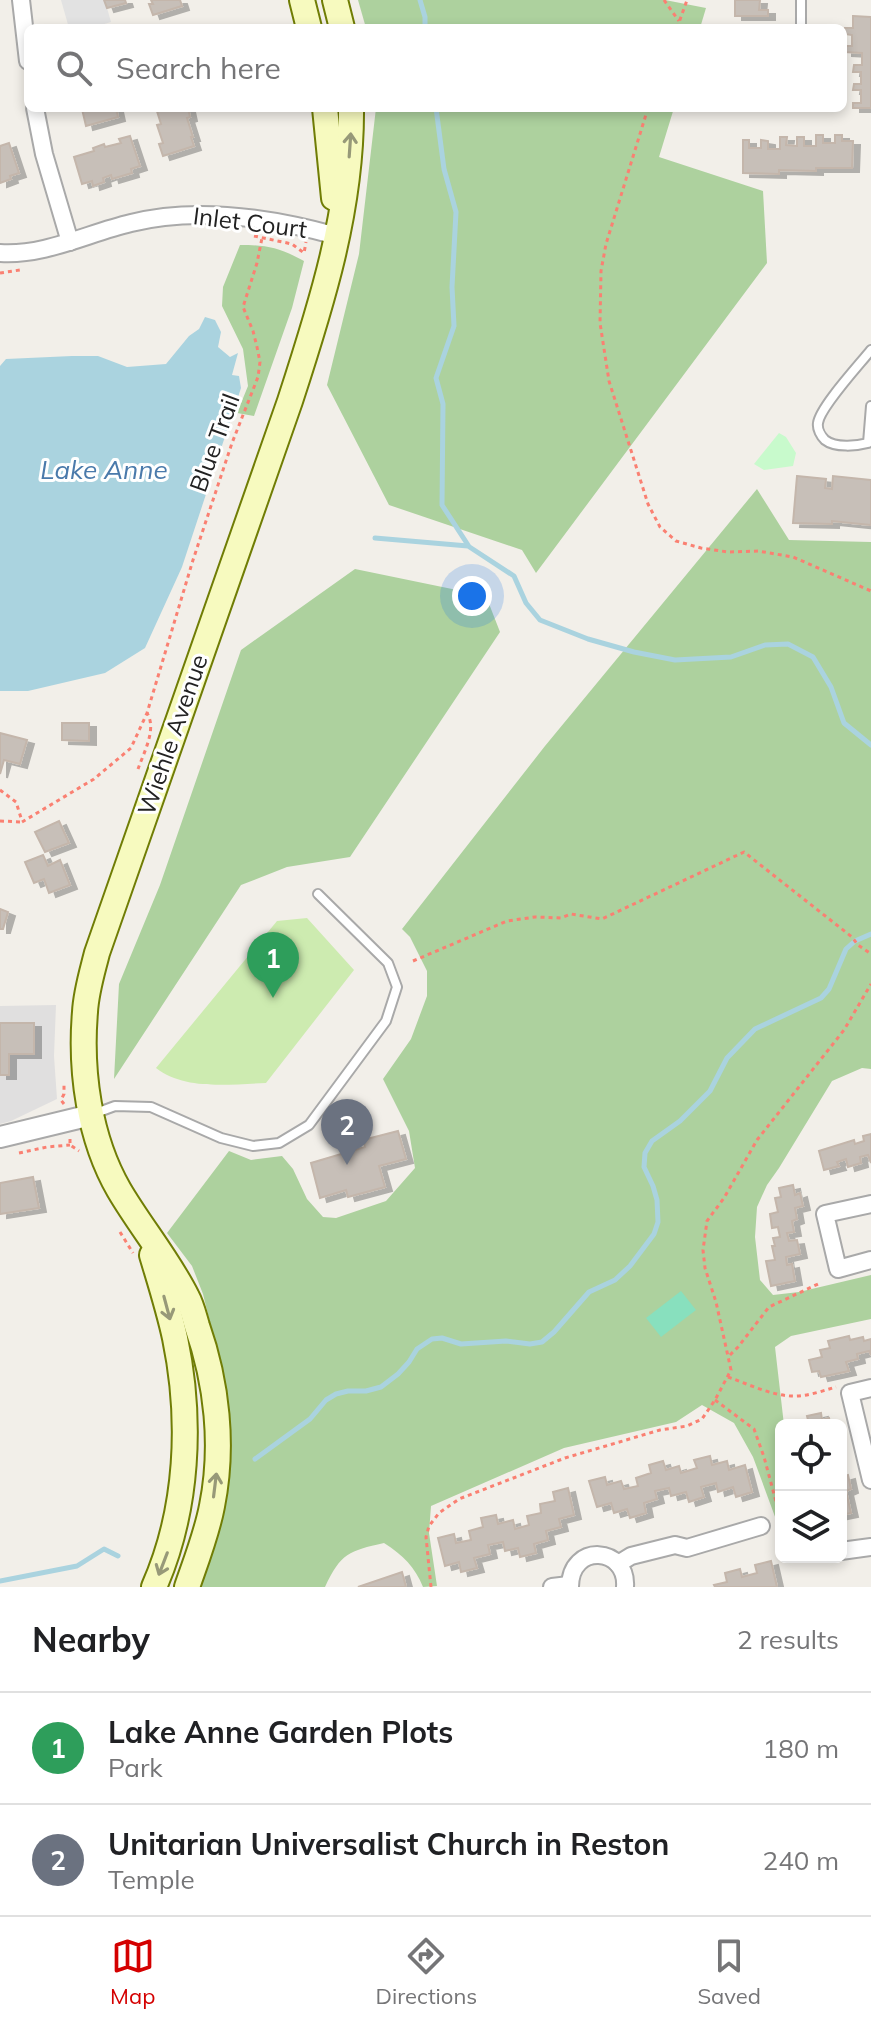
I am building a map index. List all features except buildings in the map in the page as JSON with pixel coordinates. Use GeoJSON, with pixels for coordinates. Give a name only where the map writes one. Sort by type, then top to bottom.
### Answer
{"type":"FeatureCollection","features":[{"type":"Feature","properties":{"kind":"main road"},"geometry":{"type":"LineString","coordinates":[[302,0],[308,24]]}},
{"type":"Feature","properties":{"kind":"main road"},"geometry":{"type":"LineString","coordinates":[[335,0],[341,24]]}},
{"type":"Feature","properties":{"kind":"main road","name":"Wiehle Avenue"},"geometry":{"type":"LineString","coordinates":[[325,112],[337,236]]}},
{"type":"Feature","properties":{"kind":"main road","name":"Wiehle Avenue"},"geometry":{"type":"LineString","coordinates":[[187,1587],[212,1506],[217,1421],[214,1388],[188,1299],[111,1175],[97,1139],[91,1115],[84,1046],[85,1012],[97,953],[290,401],[324,290],[348,169],[351,112]]}},
{"type":"Feature","properties":{"kind":"main road","name":"Wiehle Avenue"},"geometry":{"type":"LineString","coordinates":[[146,1233],[175,1337],[185,1423],[178,1508],[168,1550],[154,1587]]}},
{"type":"Feature","properties":{"kind":"street"},"geometry":{"type":"LineString","coordinates":[[21,0],[24,26]]}},
{"type":"Feature","properties":{"kind":"street"},"geometry":{"type":"LineString","coordinates":[[36,112],[42,146],[70,242]]}},
{"type":"Feature","properties":{"kind":"street","name":"Inlet Court"},"geometry":{"type":"LineString","coordinates":[[0,253],[22,253],[134,222],[194,214],[309,228],[337,236]]}},
{"type":"Feature","properties":{"kind":"street"},"geometry":{"type":"LineString","coordinates":[[6,1146],[67,1121],[91,1115]]}},
{"type":"Feature","properties":{"kind":"street"},"geometry":{"type":"LineString","coordinates":[[871,1204],[825,1214],[838,1269],[871,1260]]}},
{"type":"Feature","properties":{"kind":"street"},"geometry":{"type":"LineString","coordinates":[[871,1388],[850,1393],[871,1480]]}},
{"type":"Feature","properties":{"kind":"street"},"geometry":{"type":"LineString","coordinates":[[618,1564],[631,1556],[675,1545],[687,1548],[761,1526]]}},
{"type":"Feature","properties":{"kind":"street"},"geometry":{"type":"LineString","coordinates":[[847,1550],[871,1547]]}},
{"type":"Feature","properties":{"kind":"street"},"geometry":{"type":"LineString","coordinates":[[564,1586],[581,1559],[595,1555],[611,1558],[622,1568],[625,1587]]}},
{"type":"Feature","properties":{"kind":"lane"},"geometry":{"type":"LineString","coordinates":[[801,0],[801,24]]}},
{"type":"Feature","properties":{"kind":"lane"},"geometry":{"type":"LineString","coordinates":[[871,350],[824,409],[818,423],[821,436],[829,443],[857,446],[868,443],[871,406]]}},
{"type":"Feature","properties":{"kind":"lane"},"geometry":{"type":"LineString","coordinates":[[91,1115],[115,1106],[151,1107],[221,1138],[253,1146],[279,1143],[309,1125],[386,1021],[397,987],[388,963],[318,894]]}},
{"type":"Feature","properties":{"kind":"path"},"geometry":{"type":"LineString","coordinates":[[664,0],[679,21]]}},
{"type":"Feature","properties":{"kind":"path"},"geometry":{"type":"LineString","coordinates":[[678,24],[687,0]]}},
{"type":"Feature","properties":{"kind":"path"},"geometry":{"type":"LineString","coordinates":[[647,112],[606,244],[601,271],[600,323],[609,381],[648,504],[660,527],[676,541],[728,552],[758,551],[793,557],[871,591]]}},
{"type":"Feature","properties":{"kind":"path","name":"Blue Trail"},"geometry":{"type":"LineString","coordinates":[[22,822],[94,779],[131,748],[147,713],[197,546],[258,377],[260,362],[253,331],[243,307],[262,238],[247,235]]}},
{"type":"Feature","properties":{"kind":"path"},"geometry":{"type":"LineString","coordinates":[[0,273],[27,269]]}},
{"type":"Feature","properties":{"kind":"path"},"geometry":{"type":"LineString","coordinates":[[0,790],[16,802],[22,822],[0,821]]}},
{"type":"Feature","properties":{"kind":"path"},"geometry":{"type":"LineString","coordinates":[[413,961],[507,921],[535,917],[561,918],[571,914],[602,919],[744,852],[871,954]]}},
{"type":"Feature","properties":{"kind":"path"},"geometry":{"type":"LineString","coordinates":[[431,1587],[426,1537],[429,1526],[439,1513],[459,1499],[565,1458],[660,1430],[687,1426],[702,1419],[731,1370],[705,1268],[703,1250],[707,1221],[757,1140],[844,1030],[871,984]]}},
{"type":"Feature","properties":{"kind":"path"},"geometry":{"type":"LineString","coordinates":[[67,1121],[70,1145],[81,1154]]}},
{"type":"Feature","properties":{"kind":"path"},"geometry":{"type":"LineString","coordinates":[[6,1146],[70,1145]]}},
{"type":"Feature","properties":{"kind":"path"},"geometry":{"type":"LineString","coordinates":[[115,1224],[135,1256]]}},
{"type":"Feature","properties":{"kind":"path"},"geometry":{"type":"LineString","coordinates":[[728,1357],[769,1307],[818,1284]]}},
{"type":"Feature","properties":{"kind":"path"},"geometry":{"type":"LineString","coordinates":[[728,1377],[792,1397],[844,1386]]}},
{"type":"Feature","properties":{"kind":"path"},"geometry":{"type":"LineString","coordinates":[[715,1400],[754,1429],[775,1498]]}},
{"type":"Feature","properties":{"kind":"shaded area"},"geometry":{"type":"Polygon","coordinates":[[[61,0],[125,0],[126,3],[107,8],[111,22],[68,24],[61,0]]]}},
{"type":"Feature","properties":{"kind":"shaded area"},"geometry":{"type":"Polygon","coordinates":[[[56,1005],[54,1056],[57,1099],[0,1124],[0,1006],[56,1005]]]}},
{"type":"Feature","properties":{"kind":"green space"},"geometry":{"type":"Polygon","coordinates":[[[358,0],[665,0],[706,8],[701,24],[365,24],[358,0]]]}},
{"type":"Feature","properties":{"kind":"green space"},"geometry":{"type":"Polygon","coordinates":[[[376,112],[673,112],[659,157],[763,191],[767,263],[536,573],[522,550],[389,505],[327,385],[359,254],[376,112]]]}},
{"type":"Feature","properties":{"kind":"green space"},"geometry":{"type":"Polygon","coordinates":[[[240,245],[273,248],[304,261],[292,308],[254,416],[237,413],[248,386],[243,349],[222,306],[223,287],[240,245]]]}},
{"type":"Feature","properties":{"kind":"green space"},"geometry":{"type":"Polygon","coordinates":[[[779,433],[786,437],[796,453],[793,466],[764,470],[754,464],[779,433]]]}},
{"type":"Feature","properties":{"kind":"green space"},"geometry":{"type":"Polygon","coordinates":[[[757,489],[789,540],[871,542],[871,1069],[862,1068],[832,1081],[767,1185],[757,1207],[755,1237],[760,1280],[773,1295],[871,1275],[871,1319],[791,1336],[775,1347],[783,1419],[775,1419],[775,1517],[753,1457],[734,1423],[702,1405],[676,1422],[564,1448],[431,1506],[429,1533],[437,1586],[423,1587],[408,1562],[384,1543],[347,1555],[325,1587],[198,1587],[225,1501],[231,1426],[226,1388],[203,1294],[192,1266],[167,1233],[229,1151],[251,1160],[282,1156],[293,1169],[307,1199],[323,1217],[336,1218],[386,1201],[415,1168],[409,1131],[383,1079],[411,1039],[427,996],[427,971],[410,937],[402,929],[545,746],[757,489]]]}},
{"type":"Feature","properties":{"kind":"green space"},"geometry":{"type":"Polygon","coordinates":[[[355,569],[486,596],[500,632],[350,857],[287,867],[241,885],[114,1079],[119,984],[160,885],[241,650],[355,569]]]}},
{"type":"Feature","properties":{"kind":"green space"},"geometry":{"type":"Polygon","coordinates":[[[307,918],[354,970],[266,1083],[194,1083],[156,1068],[277,921],[307,918]]]}},
{"type":"Feature","properties":{"kind":"green space"},"geometry":{"type":"Polygon","coordinates":[[[681,1291],[696,1310],[661,1337],[646,1318],[681,1291]]]}},
{"type":"Feature","properties":{"kind":"water","name":"Lake Anne"},"geometry":{"type":"Polygon","coordinates":[[[205,317],[215,320],[221,332],[218,347],[230,357],[238,353],[232,375],[239,376],[241,388],[182,567],[145,648],[105,673],[28,691],[0,691],[0,366],[6,359],[72,356],[98,356],[127,367],[166,364],[189,336],[199,329],[205,317]]]}},
{"type":"Feature","properties":{"kind":"waterway"},"geometry":{"type":"LineString","coordinates":[[420,0],[425,24]]}},
{"type":"Feature","properties":{"kind":"waterway"},"geometry":{"type":"LineString","coordinates":[[437,112],[444,169],[456,212],[452,287],[454,326],[436,378],[443,404],[442,505],[468,545]]}},
{"type":"Feature","properties":{"kind":"waterway"},"geometry":{"type":"LineString","coordinates":[[375,538],[468,546],[514,576],[526,603],[540,620],[588,639],[634,652],[675,660],[731,657],[765,645],[788,644],[813,657],[831,687],[844,723],[871,745]]}},
{"type":"Feature","properties":{"kind":"waterway"},"geometry":{"type":"LineString","coordinates":[[255,1459],[310,1419],[326,1400],[336,1394],[381,1387],[398,1374],[417,1349],[432,1339],[442,1338],[461,1344],[506,1341],[530,1344],[542,1342],[554,1332],[589,1292],[615,1280],[630,1266],[654,1234],[658,1222],[657,1200],[644,1167],[645,1153],[652,1141],[680,1121],[710,1091],[727,1058],[755,1029],[821,998],[829,989],[846,949],[871,934]]}},
{"type":"Feature","properties":{"kind":"waterway"},"geometry":{"type":"LineString","coordinates":[[0,1581],[77,1566],[104,1549],[118,1556]]}},
{"type":"Feature","properties":{"kind":"place","name":"Lake Anne Garden Plots"},"geometry":{"type":"Point","coordinates":[273,998]}},
{"type":"Feature","properties":{"kind":"place","name":"Unitarian Universalist Church in Reston"},"geometry":{"type":"Point","coordinates":[347,1165]}}]}
